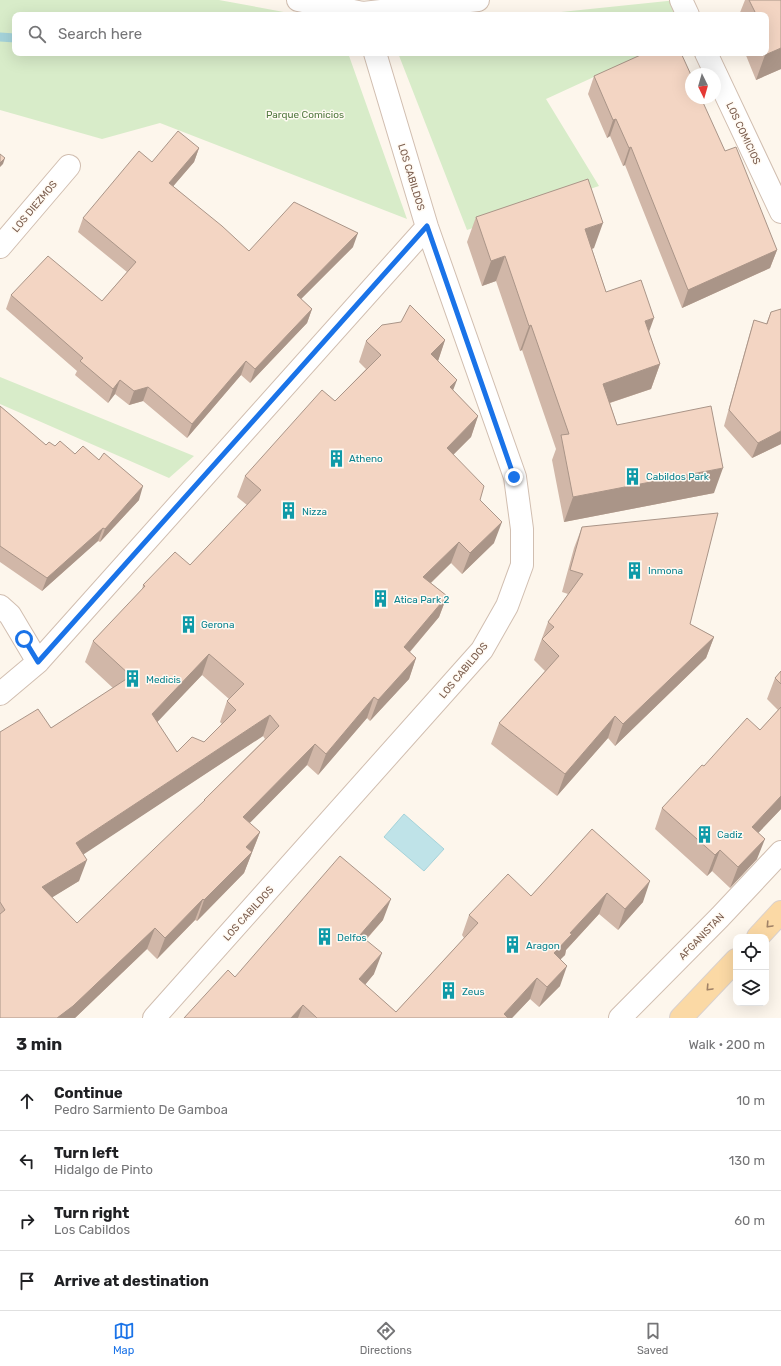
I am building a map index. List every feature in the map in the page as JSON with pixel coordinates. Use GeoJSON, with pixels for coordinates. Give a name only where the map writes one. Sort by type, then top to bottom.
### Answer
{"type":"FeatureCollection","features":[{"type":"Feature","properties":{"kind":"main road"},"geometry":{"type":"LineString","coordinates":[[761,934],[781,912]]}},
{"type":"Feature","properties":{"kind":"main road"},"geometry":{"type":"LineString","coordinates":[[682,1018],[733,963]]}},
{"type":"Feature","properties":{"kind":"street"},"geometry":{"type":"LineString","coordinates":[[298,0],[354,12]]}},
{"type":"Feature","properties":{"kind":"street"},"geometry":{"type":"LineString","coordinates":[[379,12],[478,0]]}},
{"type":"Feature","properties":{"kind":"street"},"geometry":{"type":"LineString","coordinates":[[681,0],[687,12]]}},
{"type":"Feature","properties":{"kind":"street","name":"LOS CABILDOS"},"geometry":{"type":"LineString","coordinates":[[154,1018],[482,650],[507,606],[522,565],[522,529],[514,477],[427,226],[376,56]]}},
{"type":"Feature","properties":{"kind":"street","name":"LOS COMICIOS"},"geometry":{"type":"LineString","coordinates":[[707,56],[781,212]]}},
{"type":"Feature","properties":{"kind":"street","name":"LOS DIEZMOS"},"geometry":{"type":"LineString","coordinates":[[0,246],[69,166]]}},
{"type":"Feature","properties":{"kind":"street"},"geometry":{"type":"LineString","coordinates":[[0,694],[38,662],[427,226]]}},
{"type":"Feature","properties":{"kind":"street"},"geometry":{"type":"LineString","coordinates":[[0,606],[10,615],[38,662]]}},
{"type":"Feature","properties":{"kind":"street","name":"AFGANISTAN"},"geometry":{"type":"LineString","coordinates":[[620,1018],[720,917],[781,852]]}},
{"type":"Feature","properties":{"kind":"green space","name":"Parque Comicios"},"geometry":{"type":"Polygon","coordinates":[[[0,0],[219,0],[284,12],[12,12],[12,56],[349,56],[407,219],[160,123],[102,139],[0,110],[0,0]]]}},
{"type":"Feature","properties":{"kind":"green space"},"geometry":{"type":"Polygon","coordinates":[[[677,0],[682,12],[561,12],[677,0]]]}},
{"type":"Feature","properties":{"kind":"green space"},"geometry":{"type":"Polygon","coordinates":[[[399,56],[639,56],[546,99],[599,186],[467,230],[399,56]]]}},
{"type":"Feature","properties":{"kind":"green space"},"geometry":{"type":"Polygon","coordinates":[[[0,377],[194,456],[169,478],[0,404],[0,377]]]}},
{"type":"Feature","properties":{"kind":"water"},"geometry":{"type":"Polygon","coordinates":[[[404,814],[444,849],[424,871],[384,837],[404,814]]]}},
{"type":"Feature","properties":{"kind":"building"},"geometry":{"type":"Polygon","coordinates":[[[749,0],[781,0],[781,48],[769,53],[769,12],[755,12],[749,0]]]}},
{"type":"Feature","properties":{"kind":"building"},"geometry":{"type":"Polygon","coordinates":[[[638,56],[682,56],[688,68],[685,68],[685,104],[704,104],[725,151],[736,147],[777,250],[688,290],[631,147],[629,148],[616,119],[613,120],[594,76],[638,56]]]}},
{"type":"Feature","properties":{"kind":"building"},"geometry":{"type":"Polygon","coordinates":[[[178,131],[199,148],[169,183],[222,226],[249,251],[294,202],[358,233],[297,295],[312,309],[255,369],[246,361],[192,424],[148,387],[134,391],[120,380],[113,389],[80,361],[83,358],[11,295],[48,256],[102,301],[136,262],[83,218],[139,151],[152,162],[178,131]]]}},
{"type":"Feature","properties":{"kind":"building"},"geometry":{"type":"Polygon","coordinates":[[[0,154],[5,158],[0,163],[0,154]]]}},
{"type":"Feature","properties":{"kind":"building"},"geometry":{"type":"Polygon","coordinates":[[[588,179],[603,223],[585,229],[606,292],[641,280],[654,318],[645,321],[660,364],[603,384],[617,425],[711,406],[723,468],[573,497],[561,435],[569,434],[505,256],[491,261],[476,217],[588,179]]]}},
{"type":"Feature","properties":{"kind":"building"},"geometry":{"type":"Polygon","coordinates":[[[410,305],[445,340],[431,354],[457,380],[450,387],[478,416],[447,448],[484,486],[480,500],[502,522],[470,553],[459,542],[423,577],[447,596],[404,647],[416,658],[378,700],[374,697],[326,754],[315,744],[243,817],[260,832],[246,847],[252,852],[204,900],[203,899],[165,938],[155,928],[73,1006],[57,1018],[0,1018],[0,914],[5,910],[0,902],[0,732],[38,709],[51,728],[131,676],[93,641],[175,552],[190,565],[261,490],[245,476],[322,390],[335,401],[381,355],[366,341],[382,325],[401,322],[410,305]],[[209,654],[152,714],[177,752],[192,737],[204,742],[236,710],[227,701],[244,684],[209,654]],[[270,715],[76,843],[87,860],[42,887],[77,923],[205,800],[279,726],[270,715]]]}},
{"type":"Feature","properties":{"kind":"building"},"geometry":{"type":"Polygon","coordinates":[[[781,309],[781,431],[758,443],[729,410],[754,320],[767,324],[771,312],[781,309]]]}},
{"type":"Feature","properties":{"kind":"building"},"geometry":{"type":"Polygon","coordinates":[[[0,406],[46,445],[49,442],[55,446],[60,441],[75,454],[83,446],[99,460],[104,453],[143,486],[105,529],[103,528],[47,578],[0,546],[0,406]]]}},
{"type":"Feature","properties":{"kind":"building"},"geometry":{"type":"Polygon","coordinates":[[[718,513],[690,624],[714,637],[623,724],[615,716],[565,774],[499,723],[559,656],[542,639],[554,627],[548,622],[583,574],[570,570],[582,527],[718,513]]]}},
{"type":"Feature","properties":{"kind":"building"},"geometry":{"type":"Polygon","coordinates":[[[781,671],[781,684],[775,678],[781,671]]]}},
{"type":"Feature","properties":{"kind":"building"},"geometry":{"type":"Polygon","coordinates":[[[781,707],[781,796],[752,827],[765,839],[738,867],[720,850],[715,855],[662,808],[702,765],[704,766],[747,718],[760,730],[781,707]]]}},
{"type":"Feature","properties":{"kind":"building"},"geometry":{"type":"Polygon","coordinates":[[[592,829],[650,881],[625,909],[607,893],[570,933],[572,934],[554,953],[567,966],[547,987],[537,978],[504,1014],[508,1018],[317,1018],[303,1005],[291,1018],[184,1018],[228,970],[235,977],[340,856],[391,899],[360,935],[382,953],[359,979],[396,1012],[478,923],[469,915],[508,874],[531,896],[592,829]]]}},
{"type":"Feature","properties":{"kind":"waterway"},"geometry":{"type":"LineString","coordinates":[[0,37],[12,38]]}},
{"type":"Feature","properties":{"kind":"place","name":"Atheno"},"geometry":{"type":"Point","coordinates":[336,458]}},
{"type":"Feature","properties":{"kind":"place","name":"Cabildos Park"},"geometry":{"type":"Point","coordinates":[633,476]}},
{"type":"Feature","properties":{"kind":"place","name":"Nizza"},"geometry":{"type":"Point","coordinates":[289,511]}},
{"type":"Feature","properties":{"kind":"place","name":"Inmona"},"geometry":{"type":"Point","coordinates":[635,570]}},
{"type":"Feature","properties":{"kind":"place","name":"Atica Park 2"},"geometry":{"type":"Point","coordinates":[381,599]}},
{"type":"Feature","properties":{"kind":"place","name":"Gerona"},"geometry":{"type":"Point","coordinates":[188,624]}},
{"type":"Feature","properties":{"kind":"place","name":"Medicis"},"geometry":{"type":"Point","coordinates":[133,679]}},
{"type":"Feature","properties":{"kind":"place","name":"Cadiz"},"geometry":{"type":"Point","coordinates":[704,834]}},
{"type":"Feature","properties":{"kind":"place","name":"Delfos"},"geometry":{"type":"Point","coordinates":[324,937]}},
{"type":"Feature","properties":{"kind":"place","name":"Aragon"},"geometry":{"type":"Point","coordinates":[513,945]}},
{"type":"Feature","properties":{"kind":"place","name":"Zeus"},"geometry":{"type":"Point","coordinates":[449,991]}},
{"type":"Feature","properties":{"kind":"route"},"geometry":{"type":"LineString","coordinates":[[24,639],[38,662],[427,226],[514,477]]}}]}
